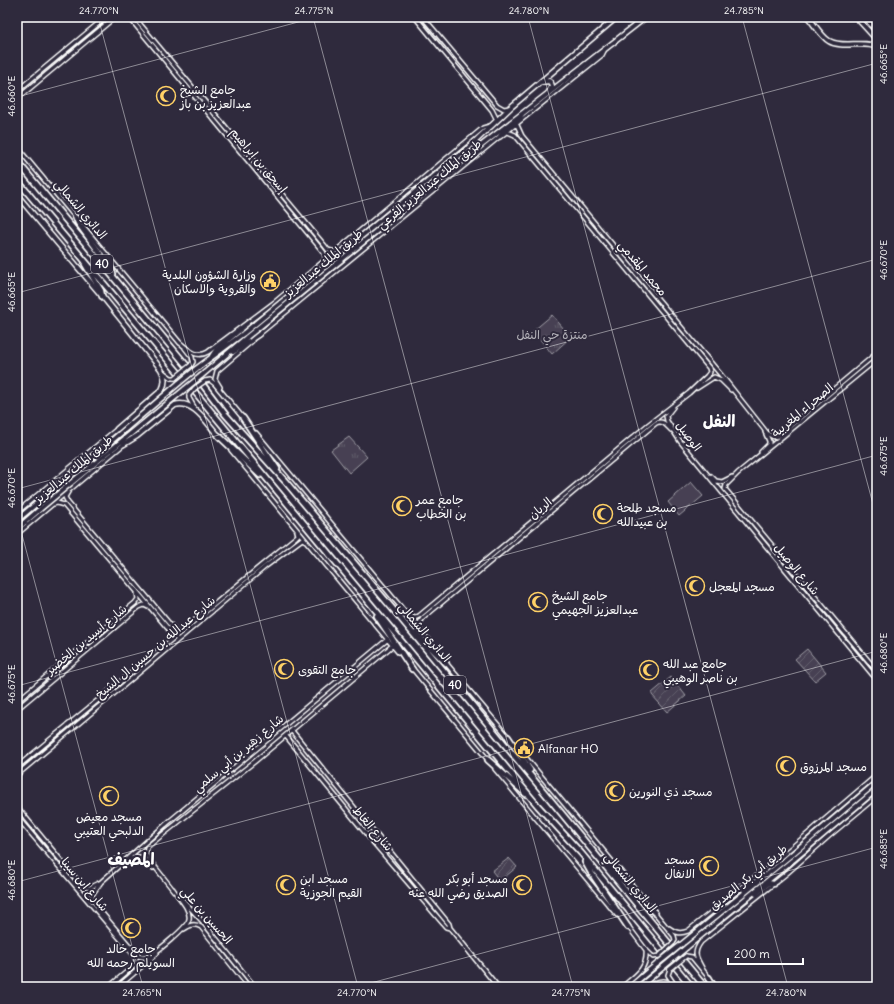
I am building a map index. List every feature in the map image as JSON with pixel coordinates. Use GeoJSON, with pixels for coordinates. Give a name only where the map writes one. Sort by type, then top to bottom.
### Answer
{"type":"FeatureCollection","features":[{"type":"Feature","properties":{"kind":"highway","name":"الدائري الشمالي"},"geometry":{"type":"LineString","coordinates":[[17,161],[189,366]]}},
{"type":"Feature","properties":{"kind":"highway","name":"40"},"geometry":{"type":"LineString","coordinates":[[17,180],[178,372]]}},
{"type":"Feature","properties":{"kind":"highway"},"geometry":{"type":"LineString","coordinates":[[76,218],[110,267],[114,278]]}},
{"type":"Feature","properties":{"kind":"highway"},"geometry":{"type":"LineString","coordinates":[[79,254],[101,291],[102,296]]}},
{"type":"Feature","properties":{"kind":"highway","name":"الدائري الشمالي"},"geometry":{"type":"LineString","coordinates":[[204,383],[260,454],[285,481],[543,790],[587,846],[705,987]]}},
{"type":"Feature","properties":{"kind":"highway","name":"الدائري الشمالي"},"geometry":{"type":"LineString","coordinates":[[195,392],[538,806],[581,853],[692,987]]}},
{"type":"Feature","properties":{"kind":"highway"},"geometry":{"type":"LineString","coordinates":[[243,418],[285,481]]}},
{"type":"Feature","properties":{"kind":"highway"},"geometry":{"type":"LineString","coordinates":[[220,436],[276,489]]}},
{"type":"Feature","properties":{"kind":"highway"},"geometry":{"type":"LineString","coordinates":[[364,597],[412,668]]}},
{"type":"Feature","properties":{"kind":"highway"},"geometry":{"type":"LineString","coordinates":[[396,614],[446,663]]}},
{"type":"Feature","properties":{"kind":"highway"},"geometry":{"type":"LineString","coordinates":[[508,737],[543,790]]}},
{"type":"Feature","properties":{"kind":"highway"},"geometry":{"type":"LineString","coordinates":[[488,760],[538,806]]}},
{"type":"Feature","properties":{"kind":"highway"},"geometry":{"type":"LineString","coordinates":[[587,846],[655,913]]}},
{"type":"Feature","properties":{"kind":"highway"},"geometry":{"type":"LineString","coordinates":[[581,853],[590,871],[628,927]]}},
{"type":"Feature","properties":{"kind":"highway"},"geometry":{"type":"LineString","coordinates":[[709,978],[715,987]]}},
{"type":"Feature","properties":{"kind":"main road","name":"طريق الملك عبدالعزيز"},"geometry":{"type":"LineString","coordinates":[[17,520],[196,369],[244,333],[466,150],[511,107],[617,17]]}},
{"type":"Feature","properties":{"kind":"main road","name":"طريق الملك عبدالعزيز"},"geometry":{"type":"LineString","coordinates":[[17,529],[127,436],[473,152],[646,17]]}},
{"type":"Feature","properties":{"kind":"main road"},"geometry":{"type":"LineString","coordinates":[[808,17],[829,41],[836,44],[870,44],[877,47]]}},
{"type":"Feature","properties":{"kind":"main road"},"geometry":{"type":"LineString","coordinates":[[856,17],[877,40]]}},
{"type":"Feature","properties":{"kind":"main road"},"geometry":{"type":"LineString","coordinates":[[873,17],[877,22]]}},
{"type":"Feature","properties":{"kind":"main road"},"geometry":{"type":"LineString","coordinates":[[540,83],[547,81],[551,82],[552,86],[548,94]]}},
{"type":"Feature","properties":{"kind":"main road"},"geometry":{"type":"LineString","coordinates":[[17,195],[102,296],[160,369],[165,379],[162,390],[117,430]]}},
{"type":"Feature","properties":{"kind":"main road"},"geometry":{"type":"LineString","coordinates":[[212,356],[216,350],[247,324]]}},
{"type":"Feature","properties":{"kind":"main road"},"geometry":{"type":"LineString","coordinates":[[216,364],[259,334]]}},
{"type":"Feature","properties":{"kind":"main road"},"geometry":{"type":"LineString","coordinates":[[124,444],[175,405],[183,404],[195,409],[220,436]]}},
{"type":"Feature","properties":{"kind":"main road"},"geometry":{"type":"LineString","coordinates":[[117,430],[149,408]]}},
{"type":"Feature","properties":{"kind":"main road"},"geometry":{"type":"LineString","coordinates":[[124,444],[148,420]]}},
{"type":"Feature","properties":{"kind":"main road","name":"طريق أبي بكر الصديق"},"geometry":{"type":"LineString","coordinates":[[639,987],[740,903],[877,782]]}},
{"type":"Feature","properties":{"kind":"main road","name":"طريق أبي بكر الصديق"},"geometry":{"type":"LineString","coordinates":[[630,987],[729,905],[877,790]]}},
{"type":"Feature","properties":{"kind":"main road"},"geometry":{"type":"LineString","coordinates":[[729,905],[764,871]]}},
{"type":"Feature","properties":{"kind":"main road"},"geometry":{"type":"LineString","coordinates":[[740,903],[744,902],[769,883],[774,884]]}},
{"type":"Feature","properties":{"kind":"street"},"geometry":{"type":"LineString","coordinates":[[17,91],[106,17]]}},
{"type":"Feature","properties":{"kind":"street"},"geometry":{"type":"LineString","coordinates":[[17,99],[115,17]]}},
{"type":"Feature","properties":{"kind":"street","name":"إسحق بن إبراهيم"},"geometry":{"type":"LineString","coordinates":[[131,17],[322,249],[326,260]]}},
{"type":"Feature","properties":{"kind":"street"},"geometry":{"type":"LineString","coordinates":[[416,17],[489,106],[498,120]]}},
{"type":"Feature","properties":{"kind":"street"},"geometry":{"type":"LineString","coordinates":[[423,17],[494,102],[502,108],[511,107]]}},
{"type":"Feature","properties":{"kind":"street"},"geometry":{"type":"LineString","coordinates":[[92,29],[96,33]]}},
{"type":"Feature","properties":{"kind":"street"},"geometry":{"type":"LineString","coordinates":[[499,137],[517,125],[602,55],[604,51]]}},
{"type":"Feature","properties":{"kind":"street"},"geometry":{"type":"LineString","coordinates":[[489,106],[494,102]]}},
{"type":"Feature","properties":{"kind":"street","name":"طريق الملك عبدالعزيز الفرعي"},"geometry":{"type":"LineString","coordinates":[[228,399],[215,378],[217,371],[259,334],[518,121],[525,111]]}},
{"type":"Feature","properties":{"kind":"street","name":"إسحق بن إبراهيم"},"geometry":{"type":"LineString","coordinates":[[219,123],[324,246],[328,250],[335,252]]}},
{"type":"Feature","properties":{"kind":"street","name":"محمد المقدمي"},"geometry":{"type":"LineString","coordinates":[[517,125],[522,136],[607,239],[709,368],[710,372],[707,376],[689,393]]}},
{"type":"Feature","properties":{"kind":"street","name":"طريق الملك عبدالعزيز الفرعي"},"geometry":{"type":"LineString","coordinates":[[180,342],[194,354],[198,356],[204,355],[241,326],[247,324],[326,260],[484,128],[491,126]]}},
{"type":"Feature","properties":{"kind":"street","name":"محمد المقدمي"},"geometry":{"type":"LineString","coordinates":[[508,132],[512,133],[518,139],[604,242],[767,432],[773,437]]}},
{"type":"Feature","properties":{"kind":"street"},"geometry":{"type":"LineString","coordinates":[[518,139],[522,136]]}},
{"type":"Feature","properties":{"kind":"street","name":"الدائري الشمالي"},"geometry":{"type":"LineString","coordinates":[[17,147],[192,357],[193,362],[189,366]]}},
{"type":"Feature","properties":{"kind":"street"},"geometry":{"type":"LineString","coordinates":[[392,208],[398,200]]}},
{"type":"Feature","properties":{"kind":"street"},"geometry":{"type":"LineString","coordinates":[[398,217],[405,215]]}},
{"type":"Feature","properties":{"kind":"street"},"geometry":{"type":"LineString","coordinates":[[374,219],[378,218]]}},
{"type":"Feature","properties":{"kind":"street"},"geometry":{"type":"LineString","coordinates":[[383,233],[387,227]]}},
{"type":"Feature","properties":{"kind":"street"},"geometry":{"type":"LineString","coordinates":[[604,242],[607,239]]}},
{"type":"Feature","properties":{"kind":"street"},"geometry":{"type":"LineString","coordinates":[[322,249],[325,250],[324,246]]}},
{"type":"Feature","properties":{"kind":"street","name":"الصحراء المغربية"},"geometry":{"type":"LineString","coordinates":[[773,437],[778,436],[877,353]]}},
{"type":"Feature","properties":{"kind":"street","name":"الصحراء المغربية"},"geometry":{"type":"LineString","coordinates":[[738,473],[877,360]]}},
{"type":"Feature","properties":{"kind":"street"},"geometry":{"type":"LineString","coordinates":[[160,369],[171,378],[176,378],[189,366]]}},
{"type":"Feature","properties":{"kind":"street"},"geometry":{"type":"LineString","coordinates":[[850,375],[853,379]]}},
{"type":"Feature","properties":{"kind":"street"},"geometry":{"type":"LineString","coordinates":[[689,393],[714,377],[721,380],[737,396]]}},
{"type":"Feature","properties":{"kind":"street"},"geometry":{"type":"LineString","coordinates":[[846,378],[849,382]]}},
{"type":"Feature","properties":{"kind":"street","name":"الدائري الشمالي"},"geometry":{"type":"LineString","coordinates":[[204,383],[210,380],[228,399],[674,936],[675,940],[673,943],[658,956],[653,957],[646,950]]}},
{"type":"Feature","properties":{"kind":"street"},"geometry":{"type":"LineString","coordinates":[[195,409],[189,395],[195,388],[204,383]]}},
{"type":"Feature","properties":{"kind":"street","name":"الريان"},"geometry":{"type":"LineString","coordinates":[[418,616],[689,393]]}},
{"type":"Feature","properties":{"kind":"street","name":"الريان"},"geometry":{"type":"LineString","coordinates":[[668,413],[677,402]]}},
{"type":"Feature","properties":{"kind":"street","name":"الوصيل"},"geometry":{"type":"LineString","coordinates":[[668,413],[666,416],[666,421],[680,441],[704,469]]}},
{"type":"Feature","properties":{"kind":"street","name":"الريان"},"geometry":{"type":"LineString","coordinates":[[421,620],[656,424],[663,422],[680,441]]}},
{"type":"Feature","properties":{"kind":"street","name":"محمد المقدمي"},"geometry":{"type":"LineString","coordinates":[[753,461],[767,447],[769,441],[759,422]]}},
{"type":"Feature","properties":{"kind":"street"},"geometry":{"type":"LineString","coordinates":[[17,512],[117,430]]}},
{"type":"Feature","properties":{"kind":"street"},"geometry":{"type":"LineString","coordinates":[[220,436],[646,950],[647,958],[645,965],[622,987]]}},
{"type":"Feature","properties":{"kind":"street"},"geometry":{"type":"LineString","coordinates":[[17,534],[124,444]]}},
{"type":"Feature","properties":{"kind":"street"},"geometry":{"type":"LineString","coordinates":[[704,469],[716,481],[722,482],[738,473]]}},
{"type":"Feature","properties":{"kind":"street","name":"شارع الوصيل"},"geometry":{"type":"LineString","coordinates":[[704,469],[877,680]]}},
{"type":"Feature","properties":{"kind":"street"},"geometry":{"type":"LineString","coordinates":[[594,470],[597,473]]}},
{"type":"Feature","properties":{"kind":"street"},"geometry":{"type":"LineString","coordinates":[[67,472],[62,478],[66,488],[72,488],[77,485]]}},
{"type":"Feature","properties":{"kind":"street","name":"شارع الوصيل"},"geometry":{"type":"LineString","coordinates":[[738,473],[726,485],[725,489],[727,493],[877,672]]}},
{"type":"Feature","properties":{"kind":"street"},"geometry":{"type":"LineString","coordinates":[[68,492],[65,497],[68,503],[180,636]]}},
{"type":"Feature","properties":{"kind":"street"},"geometry":{"type":"LineString","coordinates":[[28,503],[42,494],[46,495],[50,503],[40,516]]}},
{"type":"Feature","properties":{"kind":"street"},"geometry":{"type":"LineString","coordinates":[[64,505],[64,502],[68,503]]}},
{"type":"Feature","properties":{"kind":"street"},"geometry":{"type":"LineString","coordinates":[[54,504],[58,503],[64,505],[176,638]]}},
{"type":"Feature","properties":{"kind":"street"},"geometry":{"type":"LineString","coordinates":[[296,529],[298,535],[294,539],[297,539],[296,543],[302,539],[307,542]]}},
{"type":"Feature","properties":{"kind":"street","name":"شارع عبدالله بن حسين ال الشيخ"},"geometry":{"type":"LineString","coordinates":[[180,636],[294,539]]}},
{"type":"Feature","properties":{"kind":"street","name":"شارع عبدالله بن حسين ال الشيخ"},"geometry":{"type":"LineString","coordinates":[[17,767],[296,543]]}},
{"type":"Feature","properties":{"kind":"street"},"geometry":{"type":"LineString","coordinates":[[783,566],[787,563]]}},
{"type":"Feature","properties":{"kind":"street","name":"شارع أسيد بن الخضير"},"geometry":{"type":"LineString","coordinates":[[17,701],[135,603],[138,599],[137,593]]}},
{"type":"Feature","properties":{"kind":"street"},"geometry":{"type":"LineString","coordinates":[[135,603],[140,603],[139,607]]}},
{"type":"Feature","properties":{"kind":"street","name":"شارع أسيد بن الخضير"},"geometry":{"type":"LineString","coordinates":[[17,709],[139,607],[144,605],[150,608]]}},
{"type":"Feature","properties":{"kind":"street"},"geometry":{"type":"LineString","coordinates":[[407,615],[412,618],[418,616],[421,620],[419,626],[422,632]]}},
{"type":"Feature","properties":{"kind":"street","name":"شارع عبدالله بن حسين ال الشيخ"},"geometry":{"type":"LineString","coordinates":[[17,775],[176,638]]}},
{"type":"Feature","properties":{"kind":"street","name":"شارع زهير بن أبي سلمي"},"geometry":{"type":"LineString","coordinates":[[101,882],[165,825],[388,639]]}},
{"type":"Feature","properties":{"kind":"street","name":"شارع زهير بن أبي سلمي"},"geometry":{"type":"LineString","coordinates":[[146,854],[147,847],[150,844],[286,736],[393,645]]}},
{"type":"Feature","properties":{"kind":"street","name":"شارع الغاط"},"geometry":{"type":"LineString","coordinates":[[292,731],[449,924],[450,928],[498,987]]}},
{"type":"Feature","properties":{"kind":"street","name":"شارع الغاط"},"geometry":{"type":"LineString","coordinates":[[286,736],[401,875],[446,927],[450,928]]}},
{"type":"Feature","properties":{"kind":"street"},"geometry":{"type":"LineString","coordinates":[[666,926],[675,932],[682,933],[688,931],[764,871],[877,776]]}},
{"type":"Feature","properties":{"kind":"street"},"geometry":{"type":"LineString","coordinates":[[709,978],[696,955],[697,948],[701,942],[774,884],[877,796]]}},
{"type":"Feature","properties":{"kind":"street","name":"شارع ابن سينا"},"geometry":{"type":"LineString","coordinates":[[17,807],[82,886],[89,888],[101,882]]}},
{"type":"Feature","properties":{"kind":"street","name":"شارع ابن سينا"},"geometry":{"type":"LineString","coordinates":[[17,817],[134,955],[136,964],[109,987]]}},
{"type":"Feature","properties":{"kind":"street"},"geometry":{"type":"LineString","coordinates":[[49,855],[53,851]]}},
{"type":"Feature","properties":{"kind":"street","name":"الحسين بن علي"},"geometry":{"type":"LineString","coordinates":[[146,854],[161,876],[203,922],[255,987]]}},
{"type":"Feature","properties":{"kind":"street"},"geometry":{"type":"LineString","coordinates":[[125,862],[137,856],[142,857],[161,876]]}},
{"type":"Feature","properties":{"kind":"street"},"geometry":{"type":"LineString","coordinates":[[101,882],[93,893],[92,898],[101,912],[138,956],[144,958],[171,940]]}},
{"type":"Feature","properties":{"kind":"street"},"geometry":{"type":"LineString","coordinates":[[118,987],[188,923],[190,918],[187,910],[173,889]]}},
{"type":"Feature","properties":{"kind":"street","name":"الحسين بن علي"},"geometry":{"type":"LineString","coordinates":[[171,940],[191,925],[201,927],[250,987]]}},
{"type":"Feature","properties":{"kind":"street"},"geometry":{"type":"LineString","coordinates":[[676,986],[668,974],[670,969],[686,956],[692,957],[704,970]]}},
{"type":"Feature","properties":{"kind":"street"},"geometry":{"type":"LineString","coordinates":[[649,987],[653,983],[661,981],[666,981],[676,986]]}},
{"type":"Feature","properties":{"kind":"green space","name":"منتزة حي النفل"},"geometry":{"type":"Polygon","coordinates":[[[552,315],[571,337],[552,354],[533,331],[552,315]]]}},
{"type":"Feature","properties":{"kind":"green space"},"geometry":{"type":"Polygon","coordinates":[[[349,437],[367,457],[349,473],[331,450],[349,437]]]}},
{"type":"Feature","properties":{"kind":"green space"},"geometry":{"type":"Polygon","coordinates":[[[691,482],[703,496],[679,516],[668,502],[691,482]]]}},
{"type":"Feature","properties":{"kind":"green space"},"geometry":{"type":"Polygon","coordinates":[[[807,649],[826,672],[815,681],[795,659],[807,649]]]}},
{"type":"Feature","properties":{"kind":"green space"},"geometry":{"type":"Polygon","coordinates":[[[671,677],[686,696],[667,712],[652,695],[652,693],[671,677]]]}},
{"type":"Feature","properties":{"kind":"green space"},"geometry":{"type":"Polygon","coordinates":[[[509,858],[517,867],[500,881],[492,871],[509,858]]]}},
{"type":"Feature","properties":{"kind":"tunnel"},"geometry":{"type":"LineString","coordinates":[[393,208],[394,213],[398,217]]}},
{"type":"Feature","properties":{"kind":"tunnel"},"geometry":{"type":"LineString","coordinates":[[378,218],[385,221],[387,227]]}},
{"type":"Feature","properties":{"kind":"tunnel"},"geometry":{"type":"LineString","coordinates":[[187,366],[203,385]]}},
{"type":"Feature","properties":{"kind":"tunnel"},"geometry":{"type":"LineString","coordinates":[[178,372],[195,392]]}},
{"type":"Feature","properties":{"kind":"tunnel"},"geometry":{"type":"LineString","coordinates":[[869,782],[870,790],[877,794]]}},
{"type":"Feature","properties":{"kind":"railway"},"geometry":{"type":"LineString","coordinates":[[862,17],[877,35]]}},
{"type":"Feature","properties":{"kind":"place","name":"جامع الشيخ عبدالعزيز بن باز"},"geometry":{"type":"Point","coordinates":[166,96]}},
{"type":"Feature","properties":{"kind":"place","name":"وزارة الشؤون البلدية والقروية والاسكان"},"geometry":{"type":"Point","coordinates":[270,281]}},
{"type":"Feature","properties":{"kind":"place","name":"جامع عمر بن الخطاب"},"geometry":{"type":"Point","coordinates":[402,506]}},
{"type":"Feature","properties":{"kind":"place","name":"مسجد طلحة بن عبيدالله"},"geometry":{"type":"Point","coordinates":[603,514]}},
{"type":"Feature","properties":{"kind":"place","name":"مسجد المعجل"},"geometry":{"type":"Point","coordinates":[695,586]}},
{"type":"Feature","properties":{"kind":"place","name":"جامع الشيخ عبدالعزيز الجهيمي"},"geometry":{"type":"Point","coordinates":[538,602]}},
{"type":"Feature","properties":{"kind":"place","name":"جامع التقوى"},"geometry":{"type":"Point","coordinates":[284,669]}},
{"type":"Feature","properties":{"kind":"place","name":"جامع عبد الله بن ناصر الوهيبي"},"geometry":{"type":"Point","coordinates":[649,670]}},
{"type":"Feature","properties":{"kind":"place","name":"Alfanar HO"},"geometry":{"type":"Point","coordinates":[524,748]}},
{"type":"Feature","properties":{"kind":"place","name":"مسجد المرزوق"},"geometry":{"type":"Point","coordinates":[786,766]}},
{"type":"Feature","properties":{"kind":"place","name":"مسجد ذي النورين"},"geometry":{"type":"Point","coordinates":[615,791]}},
{"type":"Feature","properties":{"kind":"place","name":"مسجد معيض الدلبحي العتيبي"},"geometry":{"type":"Point","coordinates":[109,796]}},
{"type":"Feature","properties":{"kind":"place","name":"مسجد الانفال"},"geometry":{"type":"Point","coordinates":[709,866]}},
{"type":"Feature","properties":{"kind":"place","name":"مسجد ابن القيم الجوزية"},"geometry":{"type":"Point","coordinates":[286,885]}},
{"type":"Feature","properties":{"kind":"place","name":"مسجد أبو بكر الصديق رضي الله عنه"},"geometry":{"type":"Point","coordinates":[522,885]}},
{"type":"Feature","properties":{"kind":"place","name":"جامع خالد السويلم رحمه الله"},"geometry":{"type":"Point","coordinates":[131,928]}},
{"type":"Feature","properties":{"kind":"district","name":"النفل"},"geometry":{"type":"Point","coordinates":[719,421]}},
{"type":"Feature","properties":{"kind":"district","name":"المصيف"},"geometry":{"type":"Point","coordinates":[131,859]}}]}
